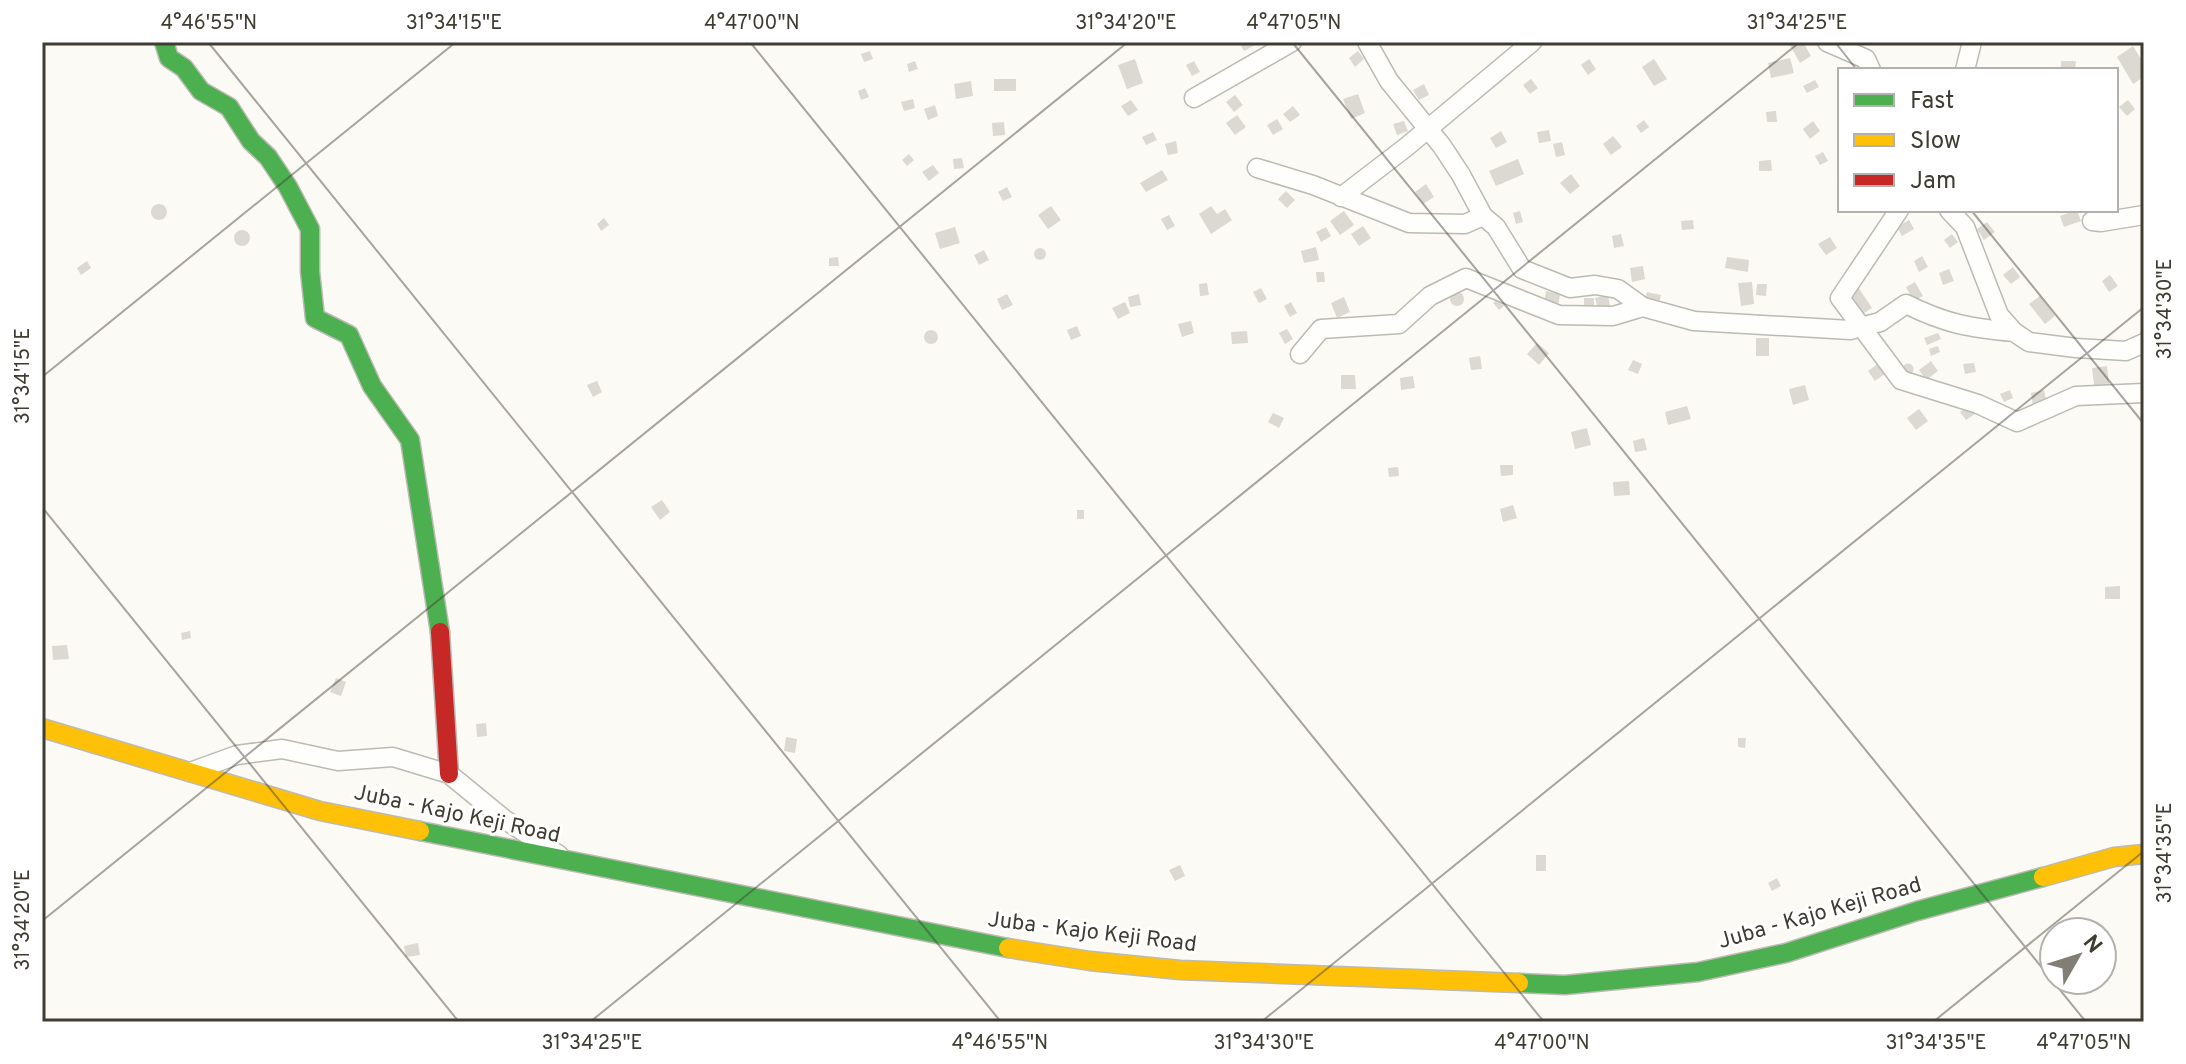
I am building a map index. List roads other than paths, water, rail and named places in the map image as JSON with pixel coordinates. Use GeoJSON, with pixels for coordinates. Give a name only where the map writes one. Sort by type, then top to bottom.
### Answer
{"type":"FeatureCollection","features":[{"type":"Feature","properties":{"kind":"main road"},"geometry":{"type":"LineString","coordinates":[[164,42],[169,58],[184,68],[201,91],[229,107],[251,141],[268,157],[288,187],[310,229],[315,318],[349,335],[372,386],[410,440],[440,628],[449,774]]}},
{"type":"Feature","properties":{"kind":"main road","name":"Juba - Kajo Keji Road"},"geometry":{"type":"LineString","coordinates":[[42,728],[320,811],[965,942],[1090,961],[1180,970],[1565,985],[1698,972],[1786,953],[1917,911],[2114,857],[2144,854]]}},
{"type":"Feature","properties":{"kind":"street"},"geometry":{"type":"LineString","coordinates":[[1367,42],[1389,81],[1461,175],[1483,216],[1496,227],[1522,269],[1570,288],[1595,285],[1618,289],[1643,307],[1694,321],[1850,330],[1880,322],[1906,304],[1938,320],[1968,328],[2014,332]]}},
{"type":"Feature","properties":{"kind":"street"},"geometry":{"type":"LineString","coordinates":[[1341,197],[1532,42]]}},
{"type":"Feature","properties":{"kind":"street"},"geometry":{"type":"LineString","coordinates":[[1827,42],[1866,59],[1870,68]]}},
{"type":"Feature","properties":{"kind":"street"},"geometry":{"type":"LineString","coordinates":[[1966,68],[1972,42]]}},
{"type":"Feature","properties":{"kind":"street"},"geometry":{"type":"LineString","coordinates":[[1194,98],[1281,45]]}},
{"type":"Feature","properties":{"kind":"street"},"geometry":{"type":"LineString","coordinates":[[1257,168],[1313,185],[1409,223],[1465,224],[1483,216]]}},
{"type":"Feature","properties":{"kind":"street"},"geometry":{"type":"LineString","coordinates":[[1898,212],[1840,298],[1901,380],[1978,404],[2017,422],[2076,396],[2144,393]]}},
{"type":"Feature","properties":{"kind":"street"},"geometry":{"type":"LineString","coordinates":[[1951,212],[1965,227],[1999,315],[2014,332],[2029,342],[2076,348],[2126,351],[2144,343]]}},
{"type":"Feature","properties":{"kind":"street"},"geometry":{"type":"LineString","coordinates":[[2092,221],[2144,215]]}},
{"type":"Feature","properties":{"kind":"street"},"geometry":{"type":"LineString","coordinates":[[1300,354],[1321,329],[1399,324],[1430,296],[1466,278],[1559,315],[1613,316],[1643,307]]}},
{"type":"Feature","properties":{"kind":"street"},"geometry":{"type":"LineString","coordinates":[[190,772],[237,755],[282,749],[338,761],[393,757],[449,774],[504,819],[571,863]]}}]}
